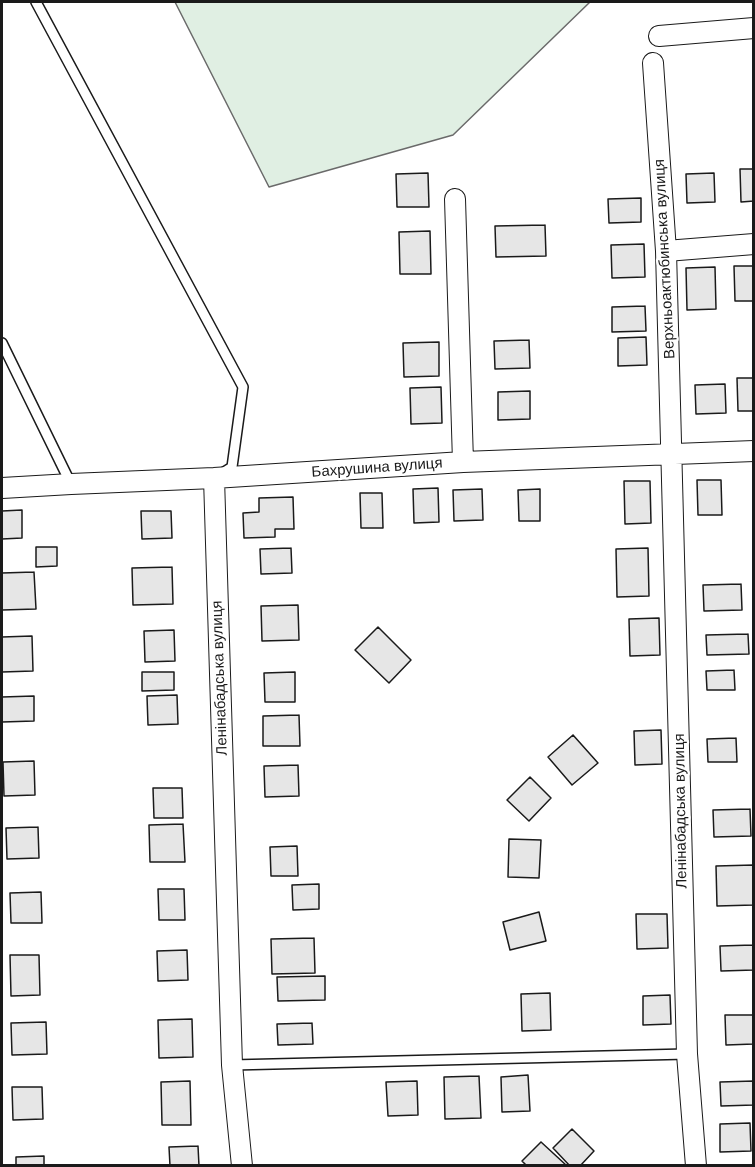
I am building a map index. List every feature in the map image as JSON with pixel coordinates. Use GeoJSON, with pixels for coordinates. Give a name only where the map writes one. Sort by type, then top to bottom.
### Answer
{"type":"FeatureCollection","features":[{"type":"Feature","properties":{"kind":"street"},"geometry":{"type":"LineString","coordinates":[[659,36],[753,28]]}},
{"type":"Feature","properties":{"kind":"street","name":"Верхньоактюбинська вулиця"},"geometry":{"type":"LineString","coordinates":[[653,63],[666,251],[673,455]]}},
{"type":"Feature","properties":{"kind":"street"},"geometry":{"type":"LineString","coordinates":[[455,199],[463,462]]}},
{"type":"Feature","properties":{"kind":"street"},"geometry":{"type":"LineString","coordinates":[[666,251],[753,244]]}},
{"type":"Feature","properties":{"kind":"street","name":"Бахрушина вулиця"},"geometry":{"type":"LineString","coordinates":[[2,488],[213,478],[463,462],[753,452]]}},
{"type":"Feature","properties":{"kind":"street","name":"Ленінабадська вулиця"},"geometry":{"type":"LineString","coordinates":[[673,455],[687,1054],[696,1166]]}},
{"type":"Feature","properties":{"kind":"street","name":"Ленінабадська вулиця"},"geometry":{"type":"LineString","coordinates":[[213,478],[232,1065],[242,1166]]}},
{"type":"Feature","properties":{"kind":"lane"},"geometry":{"type":"LineString","coordinates":[[36,2],[243,387],[232,467],[213,478]]}},
{"type":"Feature","properties":{"kind":"lane"},"geometry":{"type":"LineString","coordinates":[[2,343],[71,484]]}},
{"type":"Feature","properties":{"kind":"lane"},"geometry":{"type":"LineString","coordinates":[[232,1065],[687,1054]]}},
{"type":"Feature","properties":{"kind":"green space"},"geometry":{"type":"Polygon","coordinates":[[[175,2],[590,2],[453,135],[269,187],[175,2]]]}},
{"type":"Feature","properties":{"kind":"building"},"geometry":{"type":"Polygon","coordinates":[[[740,169],[754,169],[754,201],[741,202],[740,169]]]}},
{"type":"Feature","properties":{"kind":"building"},"geometry":{"type":"Polygon","coordinates":[[[428,173],[429,207],[397,207],[396,174],[428,173]]]}},
{"type":"Feature","properties":{"kind":"building"},"geometry":{"type":"Polygon","coordinates":[[[714,173],[715,202],[687,203],[686,174],[714,173]]]}},
{"type":"Feature","properties":{"kind":"building"},"geometry":{"type":"Polygon","coordinates":[[[641,198],[641,222],[609,223],[608,199],[641,198]]]}},
{"type":"Feature","properties":{"kind":"building"},"geometry":{"type":"Polygon","coordinates":[[[545,225],[546,256],[496,257],[495,226],[545,225]]]}},
{"type":"Feature","properties":{"kind":"building"},"geometry":{"type":"Polygon","coordinates":[[[430,231],[431,274],[400,274],[399,232],[430,231]]]}},
{"type":"Feature","properties":{"kind":"building"},"geometry":{"type":"Polygon","coordinates":[[[644,244],[645,277],[612,278],[611,245],[644,244]]]}},
{"type":"Feature","properties":{"kind":"building"},"geometry":{"type":"Polygon","coordinates":[[[734,266],[754,266],[754,301],[735,301],[734,266]]]}},
{"type":"Feature","properties":{"kind":"building"},"geometry":{"type":"Polygon","coordinates":[[[715,267],[716,309],[687,310],[686,268],[715,267]]]}},
{"type":"Feature","properties":{"kind":"building"},"geometry":{"type":"Polygon","coordinates":[[[645,306],[646,331],[612,332],[612,307],[645,306]]]}},
{"type":"Feature","properties":{"kind":"building"},"geometry":{"type":"Polygon","coordinates":[[[646,337],[647,365],[618,366],[618,338],[646,337]]]}},
{"type":"Feature","properties":{"kind":"building"},"geometry":{"type":"Polygon","coordinates":[[[529,340],[530,368],[495,369],[494,341],[529,340]]]}},
{"type":"Feature","properties":{"kind":"building"},"geometry":{"type":"Polygon","coordinates":[[[439,342],[439,376],[404,377],[403,343],[439,342]]]}},
{"type":"Feature","properties":{"kind":"building"},"geometry":{"type":"Polygon","coordinates":[[[737,378],[754,378],[754,411],[738,411],[737,378]]]}},
{"type":"Feature","properties":{"kind":"building"},"geometry":{"type":"Polygon","coordinates":[[[725,384],[726,413],[696,414],[695,385],[725,384]]]}},
{"type":"Feature","properties":{"kind":"building"},"geometry":{"type":"Polygon","coordinates":[[[441,387],[442,423],[411,424],[410,388],[441,387]]]}},
{"type":"Feature","properties":{"kind":"building"},"geometry":{"type":"Polygon","coordinates":[[[530,391],[530,419],[498,420],[498,392],[530,391]]]}},
{"type":"Feature","properties":{"kind":"building"},"geometry":{"type":"Polygon","coordinates":[[[697,480],[721,480],[722,515],[698,515],[697,480]]]}},
{"type":"Feature","properties":{"kind":"building"},"geometry":{"type":"Polygon","coordinates":[[[624,481],[650,481],[651,523],[625,524],[624,481]]]}},
{"type":"Feature","properties":{"kind":"building"},"geometry":{"type":"Polygon","coordinates":[[[438,488],[439,522],[414,523],[413,489],[438,488]]]}},
{"type":"Feature","properties":{"kind":"building"},"geometry":{"type":"Polygon","coordinates":[[[482,489],[483,520],[454,521],[453,490],[482,489]]]}},
{"type":"Feature","properties":{"kind":"building"},"geometry":{"type":"Polygon","coordinates":[[[540,489],[540,521],[519,521],[518,490],[540,489]]]}},
{"type":"Feature","properties":{"kind":"building"},"geometry":{"type":"Polygon","coordinates":[[[360,493],[382,493],[383,528],[361,528],[360,493]]]}},
{"type":"Feature","properties":{"kind":"building"},"geometry":{"type":"Polygon","coordinates":[[[293,497],[294,529],[275,529],[275,537],[244,538],[243,513],[259,512],[259,498],[293,497]]]}},
{"type":"Feature","properties":{"kind":"building"},"geometry":{"type":"Polygon","coordinates":[[[22,510],[22,538],[2,539],[2,511],[22,510]]]}},
{"type":"Feature","properties":{"kind":"building"},"geometry":{"type":"Polygon","coordinates":[[[141,511],[171,511],[172,538],[142,539],[141,511]]]}},
{"type":"Feature","properties":{"kind":"building"},"geometry":{"type":"Polygon","coordinates":[[[36,547],[57,547],[57,566],[36,567],[36,547]]]}},
{"type":"Feature","properties":{"kind":"building"},"geometry":{"type":"Polygon","coordinates":[[[291,548],[292,573],[261,574],[260,549],[291,548]]]}},
{"type":"Feature","properties":{"kind":"building"},"geometry":{"type":"Polygon","coordinates":[[[648,548],[649,596],[617,597],[616,549],[648,548]]]}},
{"type":"Feature","properties":{"kind":"building"},"geometry":{"type":"Polygon","coordinates":[[[172,567],[173,604],[133,605],[132,568],[172,567]]]}},
{"type":"Feature","properties":{"kind":"building"},"geometry":{"type":"Polygon","coordinates":[[[34,572],[36,609],[2,610],[2,573],[34,572]]]}},
{"type":"Feature","properties":{"kind":"building"},"geometry":{"type":"Polygon","coordinates":[[[741,584],[742,610],[704,611],[703,585],[741,584]]]}},
{"type":"Feature","properties":{"kind":"building"},"geometry":{"type":"Polygon","coordinates":[[[298,605],[299,640],[262,641],[261,606],[298,605]]]}},
{"type":"Feature","properties":{"kind":"building"},"geometry":{"type":"Polygon","coordinates":[[[659,618],[660,655],[630,656],[629,619],[659,618]]]}},
{"type":"Feature","properties":{"kind":"building"},"geometry":{"type":"Polygon","coordinates":[[[378,627],[411,660],[389,683],[355,650],[378,627]]]}},
{"type":"Feature","properties":{"kind":"building"},"geometry":{"type":"Polygon","coordinates":[[[174,630],[175,661],[145,662],[144,631],[174,630]]]}},
{"type":"Feature","properties":{"kind":"building"},"geometry":{"type":"Polygon","coordinates":[[[748,634],[749,654],[707,655],[706,635],[748,634]]]}},
{"type":"Feature","properties":{"kind":"building"},"geometry":{"type":"Polygon","coordinates":[[[32,636],[33,671],[2,672],[2,637],[32,636]]]}},
{"type":"Feature","properties":{"kind":"building"},"geometry":{"type":"Polygon","coordinates":[[[734,670],[735,690],[707,690],[706,671],[734,670]]]}},
{"type":"Feature","properties":{"kind":"building"},"geometry":{"type":"Polygon","coordinates":[[[142,672],[174,672],[174,690],[142,691],[142,672]]]}},
{"type":"Feature","properties":{"kind":"building"},"geometry":{"type":"Polygon","coordinates":[[[295,672],[295,702],[265,702],[264,673],[295,672]]]}},
{"type":"Feature","properties":{"kind":"building"},"geometry":{"type":"Polygon","coordinates":[[[177,695],[178,724],[148,725],[147,696],[177,695]]]}},
{"type":"Feature","properties":{"kind":"building"},"geometry":{"type":"Polygon","coordinates":[[[34,696],[34,721],[2,722],[2,697],[34,696]]]}},
{"type":"Feature","properties":{"kind":"building"},"geometry":{"type":"Polygon","coordinates":[[[299,715],[300,746],[263,746],[263,716],[299,715]]]}},
{"type":"Feature","properties":{"kind":"building"},"geometry":{"type":"Polygon","coordinates":[[[661,730],[662,764],[635,765],[634,731],[661,730]]]}},
{"type":"Feature","properties":{"kind":"building"},"geometry":{"type":"Polygon","coordinates":[[[573,735],[598,763],[572,785],[548,757],[573,735]]]}},
{"type":"Feature","properties":{"kind":"building"},"geometry":{"type":"Polygon","coordinates":[[[736,738],[737,762],[708,762],[707,739],[736,738]]]}},
{"type":"Feature","properties":{"kind":"building"},"geometry":{"type":"Polygon","coordinates":[[[34,761],[35,795],[4,796],[3,762],[34,761]]]}},
{"type":"Feature","properties":{"kind":"building"},"geometry":{"type":"Polygon","coordinates":[[[298,765],[299,796],[265,797],[264,766],[298,765]]]}},
{"type":"Feature","properties":{"kind":"building"},"geometry":{"type":"Polygon","coordinates":[[[530,777],[551,798],[529,821],[507,800],[530,777]]]}},
{"type":"Feature","properties":{"kind":"building"},"geometry":{"type":"Polygon","coordinates":[[[153,788],[182,788],[183,818],[154,818],[153,788]]]}},
{"type":"Feature","properties":{"kind":"building"},"geometry":{"type":"Polygon","coordinates":[[[750,809],[751,836],[714,837],[713,810],[750,809]]]}},
{"type":"Feature","properties":{"kind":"building"},"geometry":{"type":"Polygon","coordinates":[[[183,824],[185,862],[150,862],[149,825],[183,824]]]}},
{"type":"Feature","properties":{"kind":"building"},"geometry":{"type":"Polygon","coordinates":[[[38,827],[39,858],[7,859],[6,828],[38,827]]]}},
{"type":"Feature","properties":{"kind":"building"},"geometry":{"type":"Polygon","coordinates":[[[509,839],[541,840],[539,878],[508,877],[509,839]]]}},
{"type":"Feature","properties":{"kind":"building"},"geometry":{"type":"Polygon","coordinates":[[[297,846],[298,876],[271,876],[270,847],[297,846]]]}},
{"type":"Feature","properties":{"kind":"building"},"geometry":{"type":"Polygon","coordinates":[[[754,865],[754,905],[717,906],[716,866],[754,865]]]}},
{"type":"Feature","properties":{"kind":"building"},"geometry":{"type":"Polygon","coordinates":[[[319,884],[319,909],[293,910],[292,885],[319,884]]]}},
{"type":"Feature","properties":{"kind":"building"},"geometry":{"type":"Polygon","coordinates":[[[158,889],[184,889],[185,920],[159,920],[158,889]]]}},
{"type":"Feature","properties":{"kind":"building"},"geometry":{"type":"Polygon","coordinates":[[[41,892],[42,923],[11,923],[10,893],[41,892]]]}},
{"type":"Feature","properties":{"kind":"building"},"geometry":{"type":"Polygon","coordinates":[[[539,912],[546,941],[510,950],[503,922],[539,912]]]}},
{"type":"Feature","properties":{"kind":"building"},"geometry":{"type":"Polygon","coordinates":[[[636,914],[667,914],[668,948],[637,949],[636,914]]]}},
{"type":"Feature","properties":{"kind":"building"},"geometry":{"type":"Polygon","coordinates":[[[314,938],[315,973],[272,974],[271,939],[314,938]]]}},
{"type":"Feature","properties":{"kind":"building"},"geometry":{"type":"Polygon","coordinates":[[[753,945],[754,970],[721,971],[720,946],[753,945]]]}},
{"type":"Feature","properties":{"kind":"building"},"geometry":{"type":"Polygon","coordinates":[[[187,950],[188,980],[158,981],[157,951],[187,950]]]}},
{"type":"Feature","properties":{"kind":"building"},"geometry":{"type":"Polygon","coordinates":[[[10,955],[39,955],[40,995],[11,996],[10,955]]]}},
{"type":"Feature","properties":{"kind":"building"},"geometry":{"type":"Polygon","coordinates":[[[325,976],[325,1000],[278,1001],[277,977],[325,976]]]}},
{"type":"Feature","properties":{"kind":"building"},"geometry":{"type":"Polygon","coordinates":[[[550,993],[551,1030],[522,1031],[521,994],[550,993]]]}},
{"type":"Feature","properties":{"kind":"building"},"geometry":{"type":"Polygon","coordinates":[[[670,995],[671,1024],[643,1025],[643,996],[670,995]]]}},
{"type":"Feature","properties":{"kind":"building"},"geometry":{"type":"Polygon","coordinates":[[[725,1015],[754,1015],[754,1044],[726,1045],[725,1015]]]}},
{"type":"Feature","properties":{"kind":"building"},"geometry":{"type":"Polygon","coordinates":[[[192,1019],[193,1057],[159,1058],[158,1020],[192,1019]]]}},
{"type":"Feature","properties":{"kind":"building"},"geometry":{"type":"Polygon","coordinates":[[[46,1022],[47,1054],[12,1055],[11,1023],[46,1022]]]}},
{"type":"Feature","properties":{"kind":"building"},"geometry":{"type":"Polygon","coordinates":[[[312,1023],[313,1044],[278,1045],[277,1024],[312,1023]]]}},
{"type":"Feature","properties":{"kind":"building"},"geometry":{"type":"Polygon","coordinates":[[[528,1075],[530,1111],[502,1112],[501,1077],[528,1075]]]}},
{"type":"Feature","properties":{"kind":"building"},"geometry":{"type":"Polygon","coordinates":[[[479,1076],[481,1118],[445,1119],[444,1077],[479,1076]]]}},
{"type":"Feature","properties":{"kind":"building"},"geometry":{"type":"Polygon","coordinates":[[[190,1081],[191,1125],[162,1125],[161,1082],[190,1081]]]}},
{"type":"Feature","properties":{"kind":"building"},"geometry":{"type":"Polygon","coordinates":[[[417,1081],[418,1115],[388,1116],[386,1082],[417,1081]]]}},
{"type":"Feature","properties":{"kind":"building"},"geometry":{"type":"Polygon","coordinates":[[[754,1081],[754,1105],[721,1106],[720,1082],[754,1081]]]}},
{"type":"Feature","properties":{"kind":"building"},"geometry":{"type":"Polygon","coordinates":[[[12,1087],[42,1087],[43,1119],[13,1120],[12,1087]]]}},
{"type":"Feature","properties":{"kind":"building"},"geometry":{"type":"Polygon","coordinates":[[[750,1123],[751,1151],[720,1152],[720,1124],[750,1123]]]}},
{"type":"Feature","properties":{"kind":"building"},"geometry":{"type":"Polygon","coordinates":[[[572,1129],[594,1151],[580,1166],[570,1166],[553,1148],[572,1129]]]}},
{"type":"Feature","properties":{"kind":"building"},"geometry":{"type":"Polygon","coordinates":[[[541,1142],[566,1165],[527,1166],[522,1161],[541,1142]]]}},
{"type":"Feature","properties":{"kind":"building"},"geometry":{"type":"Polygon","coordinates":[[[198,1146],[199,1166],[170,1166],[169,1147],[198,1146]]]}},
{"type":"Feature","properties":{"kind":"building"},"geometry":{"type":"Polygon","coordinates":[[[44,1156],[44,1166],[16,1166],[16,1157],[44,1156]]]}}]}
